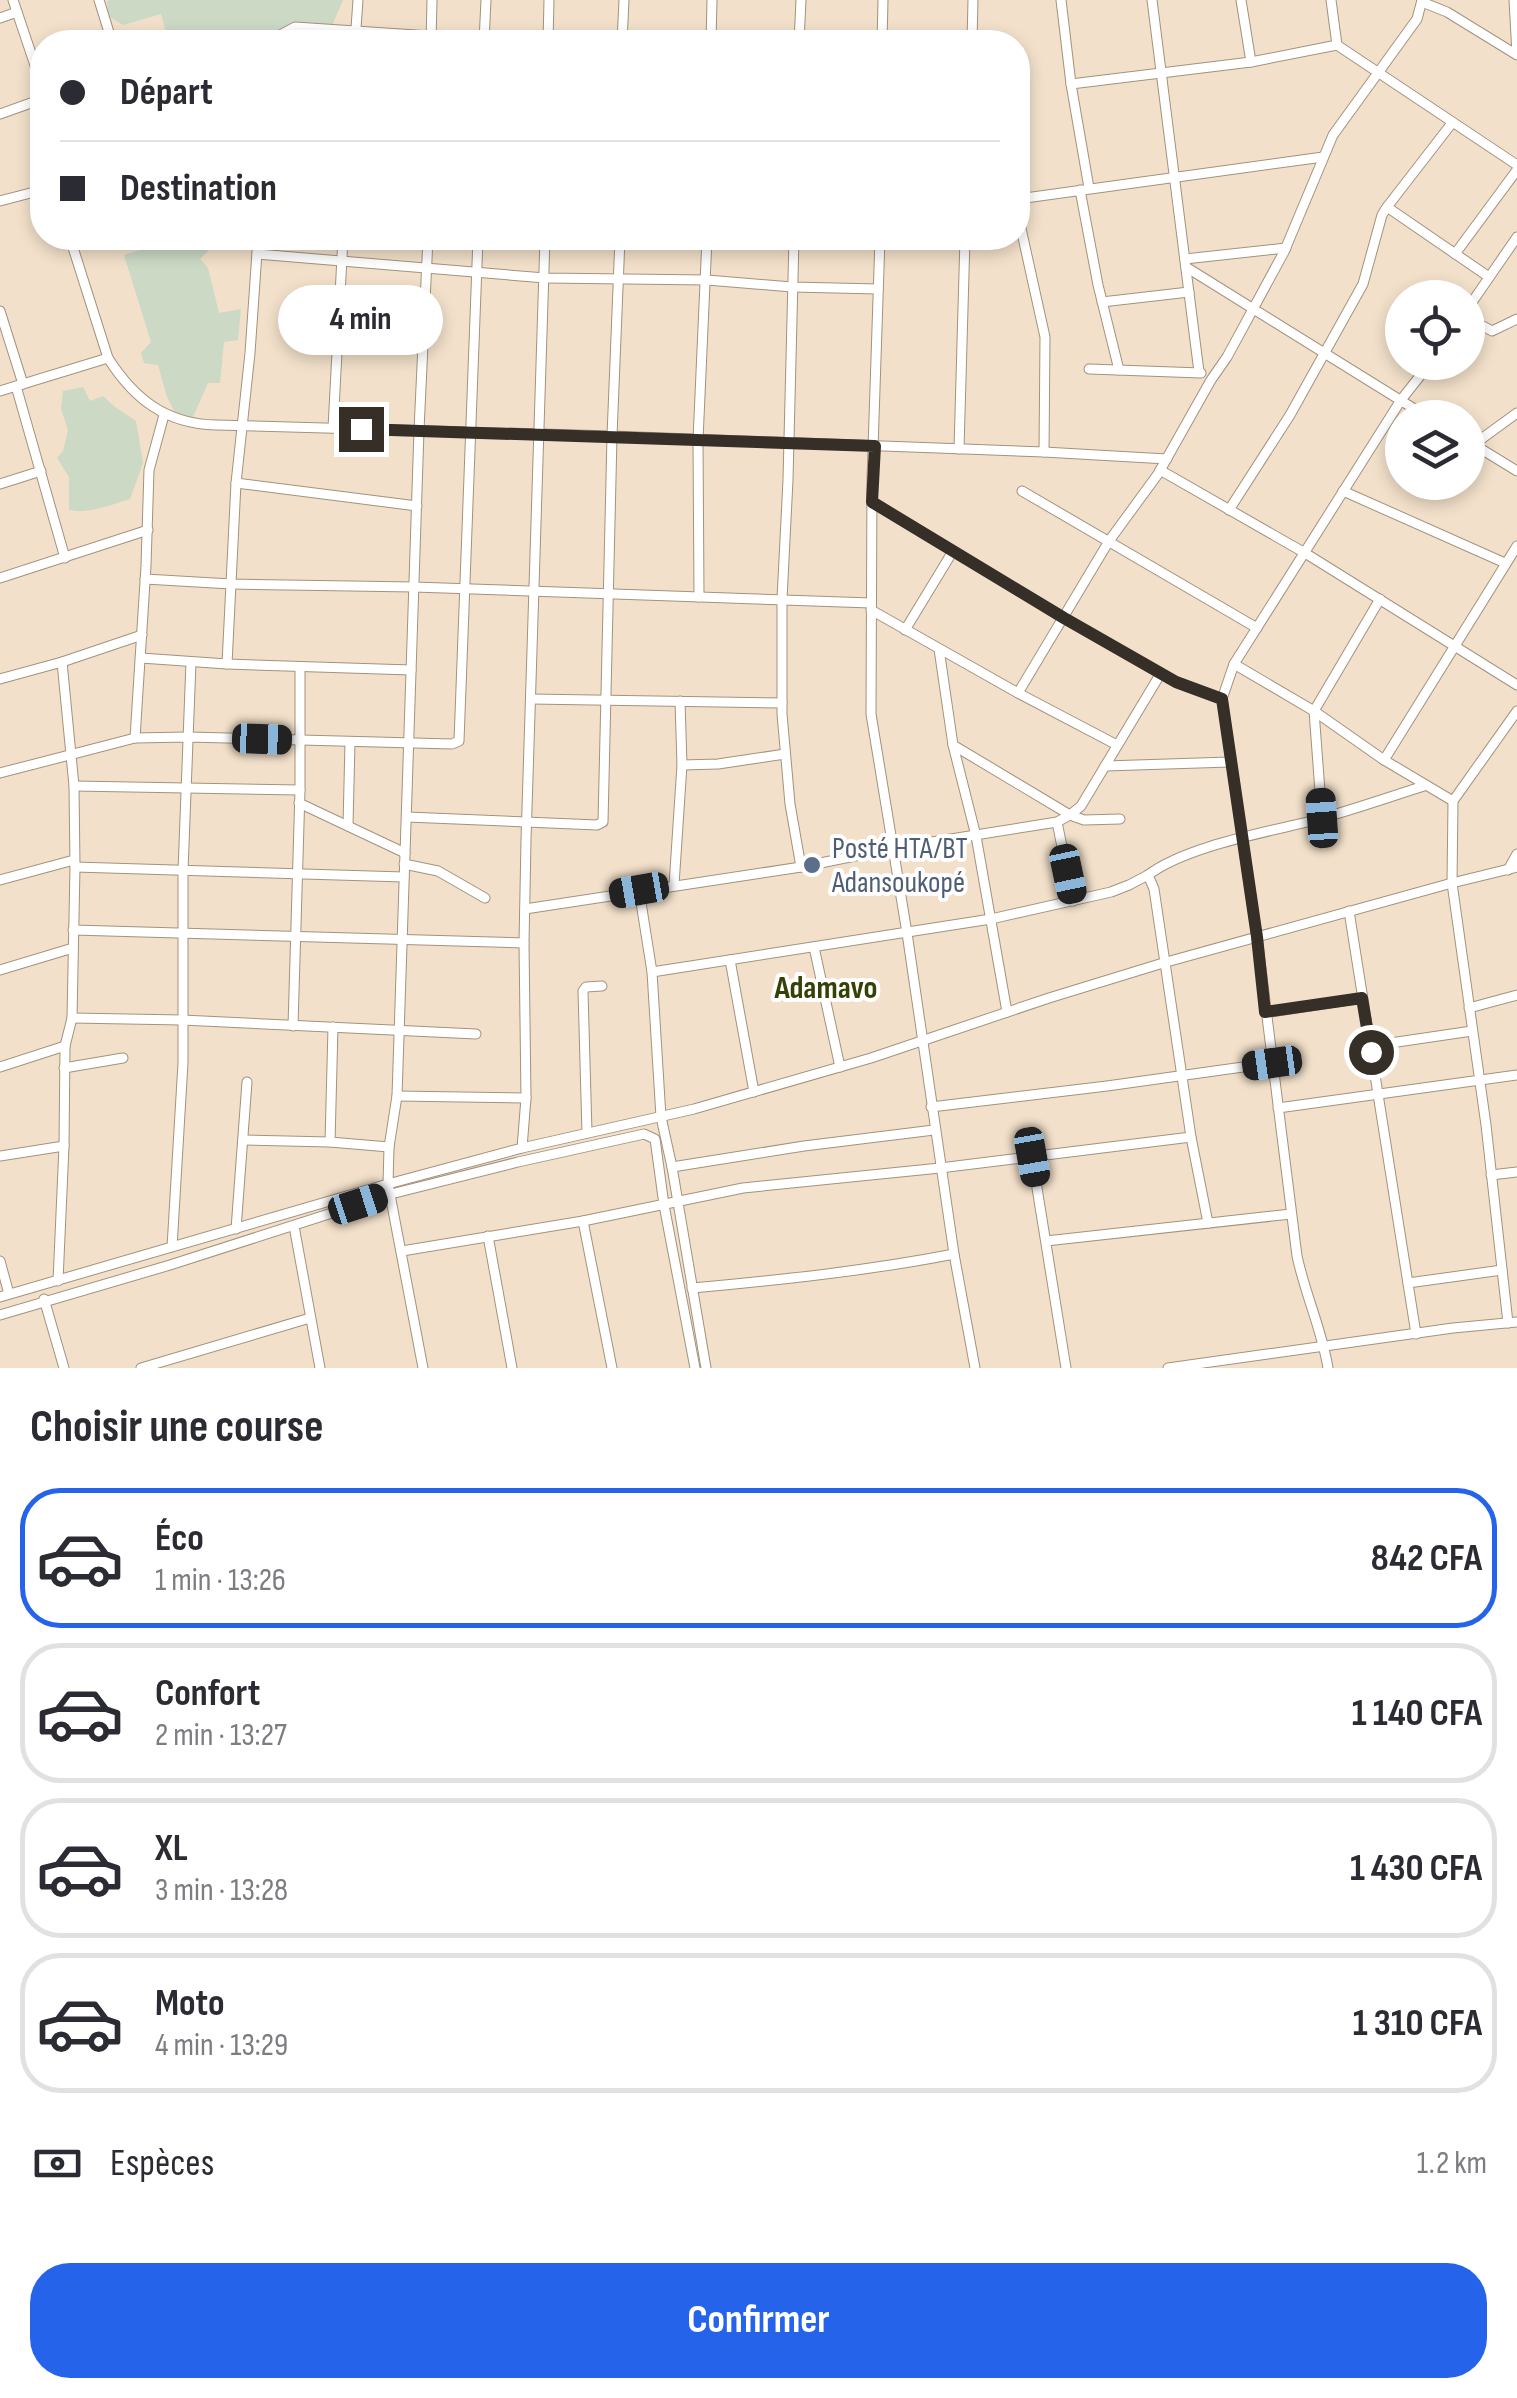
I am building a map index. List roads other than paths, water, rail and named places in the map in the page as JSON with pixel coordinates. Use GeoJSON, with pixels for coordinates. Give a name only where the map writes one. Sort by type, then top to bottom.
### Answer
{"type":"FeatureCollection","features":[{"type":"Feature","properties":{"kind":"street"},"geometry":{"type":"LineString","coordinates":[[13,0],[30,50]]}},
{"type":"Feature","properties":{"kind":"street"},"geometry":{"type":"LineString","coordinates":[[99,0],[108,30]]}},
{"type":"Feature","properties":{"kind":"street"},"geometry":{"type":"LineString","coordinates":[[289,30],[356,30],[358,0]]}},
{"type":"Feature","properties":{"kind":"street"},"geometry":{"type":"LineString","coordinates":[[430,30],[432,0]]}},
{"type":"Feature","properties":{"kind":"street"},"geometry":{"type":"LineString","coordinates":[[485,30],[486,0]]}},
{"type":"Feature","properties":{"kind":"street"},"geometry":{"type":"LineString","coordinates":[[548,0],[548,30]]}},
{"type":"Feature","properties":{"kind":"street"},"geometry":{"type":"LineString","coordinates":[[623,30],[624,0]]}},
{"type":"Feature","properties":{"kind":"street"},"geometry":{"type":"LineString","coordinates":[[711,30],[712,0]]}},
{"type":"Feature","properties":{"kind":"street"},"geometry":{"type":"LineString","coordinates":[[800,30],[801,0]]}},
{"type":"Feature","properties":{"kind":"street"},"geometry":{"type":"LineString","coordinates":[[882,30],[883,0]]}},
{"type":"Feature","properties":{"kind":"street"},"geometry":{"type":"LineString","coordinates":[[972,30],[973,0]]}},
{"type":"Feature","properties":{"kind":"street"},"geometry":{"type":"LineString","coordinates":[[1061,0],[1084,189],[1102,302],[1119,370]]}},
{"type":"Feature","properties":{"kind":"street"},"geometry":{"type":"LineString","coordinates":[[1152,0],[1198,372]]}},
{"type":"Feature","properties":{"kind":"street"},"geometry":{"type":"LineString","coordinates":[[1241,0],[1250,62]]}},
{"type":"Feature","properties":{"kind":"street"},"geometry":{"type":"LineString","coordinates":[[1331,0],[1337,45]]}},
{"type":"Feature","properties":{"kind":"street"},"geometry":{"type":"LineString","coordinates":[[1514,0],[1517,55]]}},
{"type":"Feature","properties":{"kind":"street"},"geometry":{"type":"LineString","coordinates":[[1018,693],[1215,376],[1286,248],[1333,135],[1417,20],[1422,1],[1517,55]]}},
{"type":"Feature","properties":{"kind":"street"},"geometry":{"type":"LineString","coordinates":[[0,18],[17,12]]}},
{"type":"Feature","properties":{"kind":"street"},"geometry":{"type":"LineString","coordinates":[[1071,84],[1250,62],[1337,45],[1517,168],[1455,254]]}},
{"type":"Feature","properties":{"kind":"street"},"geometry":{"type":"LineString","coordinates":[[0,114],[30,103]]}},
{"type":"Feature","properties":{"kind":"street"},"geometry":{"type":"LineString","coordinates":[[1229,510],[1290,414],[1363,284],[1382,215],[1452,123]]}},
{"type":"Feature","properties":{"kind":"street"},"geometry":{"type":"LineString","coordinates":[[1030,197],[1324,156]]}},
{"type":"Feature","properties":{"kind":"street"},"geometry":{"type":"LineString","coordinates":[[0,201],[30,193]]}},
{"type":"Feature","properties":{"kind":"street"},"geometry":{"type":"LineString","coordinates":[[1387,207],[1489,277]]}},
{"type":"Feature","properties":{"kind":"street"},"geometry":{"type":"LineString","coordinates":[[1485,283],[1517,237]]}},
{"type":"Feature","properties":{"kind":"street"},"geometry":{"type":"LineString","coordinates":[[1186,263],[1286,248]]}},
{"type":"Feature","properties":{"kind":"street"},"geometry":{"type":"LineString","coordinates":[[74,250],[108,358],[127,383],[164,415],[193,424],[612,436],[1166,459]]}},
{"type":"Feature","properties":{"kind":"street"},"geometry":{"type":"LineString","coordinates":[[228,664],[236,483],[257,250]]}},
{"type":"Feature","properties":{"kind":"street"},"geometry":{"type":"LineString","coordinates":[[333,428],[342,250]]}},
{"type":"Feature","properties":{"kind":"street"},"geometry":{"type":"LineString","coordinates":[[423,1368],[389,1189],[389,1147],[397,1096],[428,250]]}},
{"type":"Feature","properties":{"kind":"street"},"geometry":{"type":"LineString","coordinates":[[0,773],[135,738],[458,742],[478,250]]}},
{"type":"Feature","properties":{"kind":"street"},"geometry":{"type":"LineString","coordinates":[[522,1148],[526,1098],[527,823],[545,250]]}},
{"type":"Feature","properties":{"kind":"street"},"geometry":{"type":"LineString","coordinates":[[406,817],[597,825],[602,822],[620,250]]}},
{"type":"Feature","properties":{"kind":"street"},"geometry":{"type":"LineString","coordinates":[[699,597],[698,440],[708,250]]}},
{"type":"Feature","properties":{"kind":"street"},"geometry":{"type":"LineString","coordinates":[[794,250],[782,703],[790,804],[801,866]]}},
{"type":"Feature","properties":{"kind":"street"},"geometry":{"type":"LineString","coordinates":[[880,250],[870,714],[975,1368]]}},
{"type":"Feature","properties":{"kind":"street"},"geometry":{"type":"LineString","coordinates":[[960,449],[965,250]]}},
{"type":"Feature","properties":{"kind":"street"},"geometry":{"type":"LineString","coordinates":[[1026,250],[1045,338],[1044,452]]}},
{"type":"Feature","properties":{"kind":"street"},"geometry":{"type":"LineString","coordinates":[[257,254],[545,278],[707,280],[878,289]]}},
{"type":"Feature","properties":{"kind":"street"},"geometry":{"type":"LineString","coordinates":[[1186,263],[1400,400],[1416,380]]}},
{"type":"Feature","properties":{"kind":"street"},"geometry":{"type":"LineString","coordinates":[[1102,302],[1188,292]]}},
{"type":"Feature","properties":{"kind":"street"},"geometry":{"type":"LineString","coordinates":[[0,311],[66,558]]}},
{"type":"Feature","properties":{"kind":"street"},"geometry":{"type":"LineString","coordinates":[[1485,327],[1492,331],[1517,319]]}},
{"type":"Feature","properties":{"kind":"street"},"geometry":{"type":"LineString","coordinates":[[0,390],[108,358]]}},
{"type":"Feature","properties":{"kind":"street"},"geometry":{"type":"LineString","coordinates":[[1089,368],[1215,376]]}},
{"type":"Feature","properties":{"kind":"street"},"geometry":{"type":"LineString","coordinates":[[1485,433],[1517,413]]}},
{"type":"Feature","properties":{"kind":"street"},"geometry":{"type":"LineString","coordinates":[[135,738],[149,470],[164,415]]}},
{"type":"Feature","properties":{"kind":"street"},"geometry":{"type":"LineString","coordinates":[[1328,1368],[1325,1346],[1301,1278],[1222,699],[1234,664],[1385,424]]}},
{"type":"Feature","properties":{"kind":"street"},"geometry":{"type":"LineString","coordinates":[[1485,452],[1517,471]]}},
{"type":"Feature","properties":{"kind":"street"},"geometry":{"type":"LineString","coordinates":[[0,484],[41,470]]}},
{"type":"Feature","properties":{"kind":"street"},"geometry":{"type":"LineString","coordinates":[[1160,470],[1304,553],[1517,685]]}},
{"type":"Feature","properties":{"kind":"street"},"geometry":{"type":"LineString","coordinates":[[236,483],[416,506]]}},
{"type":"Feature","properties":{"kind":"street"},"geometry":{"type":"LineString","coordinates":[[1022,491],[1257,628]]}},
{"type":"Feature","properties":{"kind":"street"},"geometry":{"type":"LineString","coordinates":[[1343,491],[1505,564]]}},
{"type":"Feature","properties":{"kind":"street"},"geometry":{"type":"LineString","coordinates":[[872,502],[1176,682],[1222,699]]}},
{"type":"Feature","properties":{"kind":"street"},"geometry":{"type":"LineString","coordinates":[[0,578],[148,530]]}},
{"type":"Feature","properties":{"kind":"street"},"geometry":{"type":"LineString","coordinates":[[1384,760],[1517,546]]}},
{"type":"Feature","properties":{"kind":"street"},"geometry":{"type":"LineString","coordinates":[[905,630],[953,550]]}},
{"type":"Feature","properties":{"kind":"street"},"geometry":{"type":"LineString","coordinates":[[145,579],[782,599],[871,606],[938,649],[1117,744]]}},
{"type":"Feature","properties":{"kind":"street"},"geometry":{"type":"LineString","coordinates":[[1322,818],[1314,711],[1380,599]]}},
{"type":"Feature","properties":{"kind":"street"},"geometry":{"type":"LineString","coordinates":[[0,679],[142,635]]}},
{"type":"Feature","properties":{"kind":"street"},"geometry":{"type":"LineString","coordinates":[[938,649],[953,745],[976,836],[1008,1012]]}},
{"type":"Feature","properties":{"kind":"street"},"geometry":{"type":"LineString","coordinates":[[141,658],[411,670]]}},
{"type":"Feature","properties":{"kind":"street"},"geometry":{"type":"LineString","coordinates":[[58,1281],[64,1068],[72,1018],[74,930],[74,786],[62,662]]}},
{"type":"Feature","properties":{"kind":"street"},"geometry":{"type":"LineString","coordinates":[[172,1248],[183,1063],[183,871],[190,662]]}},
{"type":"Feature","properties":{"kind":"street"},"geometry":{"type":"LineString","coordinates":[[1234,664],[1453,802]]}},
{"type":"Feature","properties":{"kind":"street"},"geometry":{"type":"LineString","coordinates":[[293,1026],[300,667]]}},
{"type":"Feature","properties":{"kind":"street"},"geometry":{"type":"LineString","coordinates":[[525,909],[1056,822],[1080,806],[1161,673]]}},
{"type":"Feature","properties":{"kind":"street"},"geometry":{"type":"LineString","coordinates":[[531,698],[782,703]]}},
{"type":"Feature","properties":{"kind":"street"},"geometry":{"type":"LineString","coordinates":[[674,885],[682,765],[680,701]]}},
{"type":"Feature","properties":{"kind":"street"},"geometry":{"type":"LineString","coordinates":[[1168,1368],[1512,1322],[1452,882],[1453,802],[1517,711]]}},
{"type":"Feature","properties":{"kind":"street"},"geometry":{"type":"LineString","coordinates":[[348,826],[350,742]]}},
{"type":"Feature","properties":{"kind":"street"},"geometry":{"type":"LineString","coordinates":[[953,745],[1070,815],[1084,820],[1120,819]]}},
{"type":"Feature","properties":{"kind":"street"},"geometry":{"type":"LineString","coordinates":[[682,765],[785,754]]}},
{"type":"Feature","properties":{"kind":"street"},"geometry":{"type":"LineString","coordinates":[[1104,766],[1230,762]]}},
{"type":"Feature","properties":{"kind":"street"},"geometry":{"type":"LineString","coordinates":[[74,786],[300,790]]}},
{"type":"Feature","properties":{"kind":"street"},"geometry":{"type":"LineString","coordinates":[[652,972],[991,919],[1073,901],[1129,886],[1165,862],[1424,786]]}},
{"type":"Feature","properties":{"kind":"street"},"geometry":{"type":"LineString","coordinates":[[299,802],[485,898]]}},
{"type":"Feature","properties":{"kind":"street"},"geometry":{"type":"LineString","coordinates":[[1056,822],[1073,901]]}},
{"type":"Feature","properties":{"kind":"street"},"geometry":{"type":"LineString","coordinates":[[0,1261],[4,1296],[522,1148],[754,1092],[1163,963],[1452,882],[1513,869],[1517,854]]}},
{"type":"Feature","properties":{"kind":"street"},"geometry":{"type":"LineString","coordinates":[[0,880],[74,863],[183,871],[404,877]]}},
{"type":"Feature","properties":{"kind":"street"},"geometry":{"type":"LineString","coordinates":[[1148,875],[1154,889],[1190,1137],[1208,1223]]}},
{"type":"Feature","properties":{"kind":"street"},"geometry":{"type":"LineString","coordinates":[[0,1315],[294,1226],[389,1189],[644,1134],[655,1138],[694,1368],[707,1367],[661,1117],[652,972],[639,890]]}},
{"type":"Feature","properties":{"kind":"street"},"geometry":{"type":"LineString","coordinates":[[1349,912],[1416,1334]]}},
{"type":"Feature","properties":{"kind":"street"},"geometry":{"type":"LineString","coordinates":[[74,930],[524,943]]}},
{"type":"Feature","properties":{"kind":"street"},"geometry":{"type":"LineString","coordinates":[[814,946],[840,1066]]}},
{"type":"Feature","properties":{"kind":"street"},"geometry":{"type":"LineString","coordinates":[[0,970],[73,948]]}},
{"type":"Feature","properties":{"kind":"street"},"geometry":{"type":"LineString","coordinates":[[730,960],[754,1092]]}},
{"type":"Feature","properties":{"kind":"street"},"geometry":{"type":"LineString","coordinates":[[588,1133],[583,991],[602,986]]}},
{"type":"Feature","properties":{"kind":"street"},"geometry":{"type":"LineString","coordinates":[[1469,1008],[1517,996]]}},
{"type":"Feature","properties":{"kind":"street"},"geometry":{"type":"LineString","coordinates":[[1265,1012],[1362,998]]}},
{"type":"Feature","properties":{"kind":"street"},"geometry":{"type":"LineString","coordinates":[[72,1018],[476,1034]]}},
{"type":"Feature","properties":{"kind":"street"},"geometry":{"type":"LineString","coordinates":[[330,1142],[333,1028]]}},
{"type":"Feature","properties":{"kind":"street"},"geometry":{"type":"LineString","coordinates":[[1370,1046],[1472,1030]]}},
{"type":"Feature","properties":{"kind":"street"},"geometry":{"type":"LineString","coordinates":[[0,1066],[66,1046]]}},
{"type":"Feature","properties":{"kind":"street"},"geometry":{"type":"LineString","coordinates":[[64,1068],[123,1058]]}},
{"type":"Feature","properties":{"kind":"street"},"geometry":{"type":"LineString","coordinates":[[931,1107],[1272,1063]]}},
{"type":"Feature","properties":{"kind":"street"},"geometry":{"type":"LineString","coordinates":[[1278,1108],[1517,1075]]}},
{"type":"Feature","properties":{"kind":"street"},"geometry":{"type":"LineString","coordinates":[[236,1230],[247,1082]]}},
{"type":"Feature","properties":{"kind":"street"},"geometry":{"type":"LineString","coordinates":[[397,1096],[526,1098]]}},
{"type":"Feature","properties":{"kind":"street"},"geometry":{"type":"LineString","coordinates":[[672,1167],[934,1130]]}},
{"type":"Feature","properties":{"kind":"street"},"geometry":{"type":"LineString","coordinates":[[402,1251],[583,1221],[744,1188],[1190,1137]]}},
{"type":"Feature","properties":{"kind":"street"},"geometry":{"type":"LineString","coordinates":[[243,1140],[389,1147]]}},
{"type":"Feature","properties":{"kind":"street"},"geometry":{"type":"LineString","coordinates":[[0,1156],[64,1146]]}},
{"type":"Feature","properties":{"kind":"street"},"geometry":{"type":"LineString","coordinates":[[1032,1157],[1066,1368]]}},
{"type":"Feature","properties":{"kind":"street"},"geometry":{"type":"LineString","coordinates":[[1491,1175],[1517,1172]]}},
{"type":"Feature","properties":{"kind":"street"},"geometry":{"type":"LineString","coordinates":[[1046,1241],[1291,1214]]}},
{"type":"Feature","properties":{"kind":"street"},"geometry":{"type":"LineString","coordinates":[[583,1221],[612,1368]]}},
{"type":"Feature","properties":{"kind":"street"},"geometry":{"type":"LineString","coordinates":[[294,1226],[320,1368]]}},
{"type":"Feature","properties":{"kind":"street"},"geometry":{"type":"LineString","coordinates":[[488,1236],[512,1368]]}},
{"type":"Feature","properties":{"kind":"street"},"geometry":{"type":"LineString","coordinates":[[692,1288],[882,1268],[954,1254]]}},
{"type":"Feature","properties":{"kind":"street"},"geometry":{"type":"LineString","coordinates":[[1408,1283],[1502,1270]]}},
{"type":"Feature","properties":{"kind":"street"},"geometry":{"type":"LineString","coordinates":[[41,1286],[64,1368]]}},
{"type":"Feature","properties":{"kind":"street"},"geometry":{"type":"LineString","coordinates":[[142,1368],[310,1318]]}},
{"type":"Feature","properties":{"kind":"street"},"geometry":{"type":"LineString","coordinates":[[1264,1356],[1266,1368]]}},
{"type":"Feature","properties":{"kind":"place","name":"Posté HTA/BT Adansoukopé"},"geometry":{"type":"Point","coordinates":[812,865]}},
{"type":"Feature","properties":{"kind":"district","name":"Adamavo"},"geometry":{"type":"Point","coordinates":[826,987]}}]}
